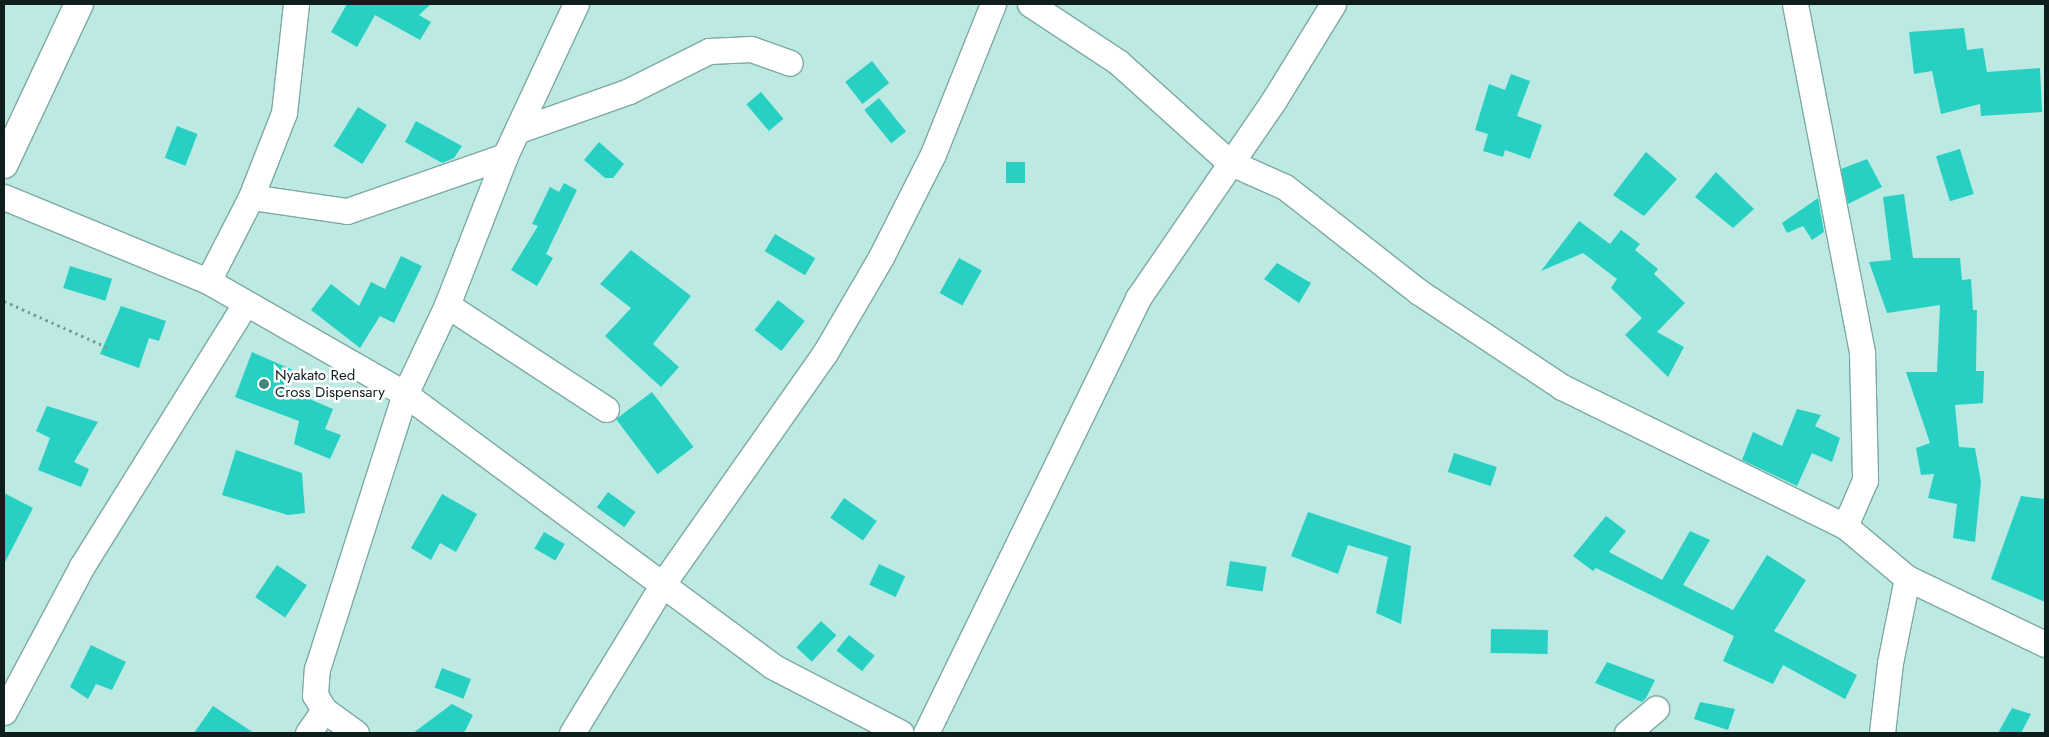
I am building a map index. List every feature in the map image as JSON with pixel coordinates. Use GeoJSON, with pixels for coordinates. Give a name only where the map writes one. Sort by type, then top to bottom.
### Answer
{"type":"FeatureCollection","features":[{"type":"Feature","properties":{"kind":"street"},"geometry":{"type":"LineString","coordinates":[[4,164],[78,4]]}},
{"type":"Feature","properties":{"kind":"street"},"geometry":{"type":"LineString","coordinates":[[208,281],[251,197],[284,113],[296,4]]}},
{"type":"Feature","properties":{"kind":"street"},"geometry":{"type":"LineString","coordinates":[[356,733],[324,710],[315,695],[317,669],[406,394],[448,305],[505,156],[519,130],[576,4]]}},
{"type":"Feature","properties":{"kind":"street"},"geometry":{"type":"LineString","coordinates":[[572,733],[664,582],[825,353],[881,257],[933,154],[993,4]]}},
{"type":"Feature","properties":{"kind":"street"},"geometry":{"type":"LineString","coordinates":[[1030,4],[1118,62],[1229,162],[1285,188],[1419,292],[1562,387],[1845,526],[1907,578],[2045,644]]}},
{"type":"Feature","properties":{"kind":"street"},"geometry":{"type":"LineString","coordinates":[[926,733],[1134,306],[1333,4]]}},
{"type":"Feature","properties":{"kind":"street"},"geometry":{"type":"LineString","coordinates":[[1795,4],[1862,352],[1865,480],[1845,526]]}},
{"type":"Feature","properties":{"kind":"street"},"geometry":{"type":"LineString","coordinates":[[519,130],[629,92],[709,51],[752,49],[790,64]]}},
{"type":"Feature","properties":{"kind":"street"},"geometry":{"type":"LineString","coordinates":[[251,197],[347,210],[505,156]]}},
{"type":"Feature","properties":{"kind":"street"},"geometry":{"type":"LineString","coordinates":[[4,197],[208,281],[245,304],[406,394],[664,582],[772,666],[901,733]]}},
{"type":"Feature","properties":{"kind":"street"},"geometry":{"type":"LineString","coordinates":[[4,712],[82,566],[245,304]]}},
{"type":"Feature","properties":{"kind":"street"},"geometry":{"type":"LineString","coordinates":[[448,305],[606,410]]}},
{"type":"Feature","properties":{"kind":"street"},"geometry":{"type":"LineString","coordinates":[[1882,733],[1890,663],[1907,578]]}},
{"type":"Feature","properties":{"kind":"street"},"geometry":{"type":"LineString","coordinates":[[1627,733],[1656,709]]}},
{"type":"Feature","properties":{"kind":"street"},"geometry":{"type":"LineString","coordinates":[[308,733],[324,710]]}},
{"type":"Feature","properties":{"kind":"path"},"geometry":{"type":"LineString","coordinates":[[4,301],[107,347]]}},
{"type":"Feature","properties":{"kind":"building"},"geometry":{"type":"Polygon","coordinates":[[[347,4],[431,4],[419,15],[431,22],[420,40],[375,15],[357,47],[331,32],[347,4]]]}},
{"type":"Feature","properties":{"kind":"building"},"geometry":{"type":"Polygon","coordinates":[[[1964,28],[1967,50],[1983,48],[1987,72],[2040,68],[2042,112],[1981,116],[1980,104],[1941,114],[1932,71],[1914,74],[1909,32],[1964,28]]]}},
{"type":"Feature","properties":{"kind":"building"},"geometry":{"type":"Polygon","coordinates":[[[872,61],[889,83],[862,104],[845,82],[872,61]]]}},
{"type":"Feature","properties":{"kind":"building"},"geometry":{"type":"Polygon","coordinates":[[[1511,74],[1530,81],[1517,116],[1542,125],[1530,159],[1505,150],[1503,157],[1483,151],[1488,134],[1475,130],[1489,84],[1505,90],[1511,74]]]}},
{"type":"Feature","properties":{"kind":"building"},"geometry":{"type":"Polygon","coordinates":[[[761,92],[783,119],[769,131],[746,104],[761,92]]]}},
{"type":"Feature","properties":{"kind":"building"},"geometry":{"type":"Polygon","coordinates":[[[879,98],[906,131],[891,143],[864,110],[879,98]]]}},
{"type":"Feature","properties":{"kind":"building"},"geometry":{"type":"Polygon","coordinates":[[[358,107],[387,125],[362,164],[334,146],[358,107]]]}},
{"type":"Feature","properties":{"kind":"building"},"geometry":{"type":"Polygon","coordinates":[[[416,121],[462,146],[454,158],[442,163],[405,142],[416,121]]]}},
{"type":"Feature","properties":{"kind":"building"},"geometry":{"type":"Polygon","coordinates":[[[177,126],[198,134],[185,166],[165,158],[177,126]]]}},
{"type":"Feature","properties":{"kind":"building"},"geometry":{"type":"Polygon","coordinates":[[[599,142],[624,164],[613,178],[605,178],[584,160],[599,142]]]}},
{"type":"Feature","properties":{"kind":"building"},"geometry":{"type":"Polygon","coordinates":[[[1960,149],[1974,194],[1950,201],[1936,156],[1960,149]]]}},
{"type":"Feature","properties":{"kind":"building"},"geometry":{"type":"Polygon","coordinates":[[[1646,152],[1677,179],[1644,216],[1613,195],[1646,152]]]}},
{"type":"Feature","properties":{"kind":"building"},"geometry":{"type":"Polygon","coordinates":[[[1867,159],[1882,187],[1848,204],[1841,169],[1867,159]]]}},
{"type":"Feature","properties":{"kind":"building"},"geometry":{"type":"Polygon","coordinates":[[[1006,162],[1025,162],[1025,183],[1006,183],[1006,162]]]}},
{"type":"Feature","properties":{"kind":"building"},"geometry":{"type":"Polygon","coordinates":[[[1716,172],[1754,209],[1733,228],[1695,197],[1716,172]]]}},
{"type":"Feature","properties":{"kind":"building"},"geometry":{"type":"Polygon","coordinates":[[[564,183],[577,190],[546,254],[553,258],[537,286],[511,270],[538,226],[532,224],[550,187],[559,192],[564,183]]]}},
{"type":"Feature","properties":{"kind":"building"},"geometry":{"type":"Polygon","coordinates":[[[1904,194],[1913,258],[1960,258],[1962,280],[1971,279],[1973,310],[1977,310],[1976,371],[1984,371],[1983,403],[1955,405],[1959,447],[1975,448],[1981,482],[1975,542],[1953,538],[1957,504],[1928,498],[1934,474],[1921,475],[1916,448],[1930,443],[1906,372],[1937,372],[1940,305],[1887,313],[1869,262],[1891,260],[1883,197],[1904,194]]]}},
{"type":"Feature","properties":{"kind":"building"},"geometry":{"type":"Polygon","coordinates":[[[1818,198],[1824,232],[1812,240],[1803,226],[1787,233],[1782,223],[1818,198]]]}},
{"type":"Feature","properties":{"kind":"building"},"geometry":{"type":"Polygon","coordinates":[[[1579,221],[1610,244],[1621,230],[1640,244],[1635,250],[1658,269],[1654,274],[1685,303],[1657,332],[1684,347],[1668,377],[1625,335],[1642,318],[1611,288],[1617,279],[1583,253],[1541,271],[1579,221]]]}},
{"type":"Feature","properties":{"kind":"building"},"geometry":{"type":"Polygon","coordinates":[[[775,234],[815,258],[805,275],[765,251],[775,234]]]}},
{"type":"Feature","properties":{"kind":"building"},"geometry":{"type":"Polygon","coordinates":[[[631,250],[691,296],[653,344],[679,367],[661,387],[605,336],[631,308],[600,284],[631,250]]]}},
{"type":"Feature","properties":{"kind":"building"},"geometry":{"type":"Polygon","coordinates":[[[401,256],[422,266],[394,323],[380,316],[360,348],[311,310],[331,284],[359,306],[371,282],[385,289],[401,256]]]}},
{"type":"Feature","properties":{"kind":"building"},"geometry":{"type":"Polygon","coordinates":[[[959,258],[982,271],[962,306],[940,293],[959,258]]]}},
{"type":"Feature","properties":{"kind":"building"},"geometry":{"type":"Polygon","coordinates":[[[1277,263],[1311,283],[1299,303],[1264,279],[1277,263]]]}},
{"type":"Feature","properties":{"kind":"building"},"geometry":{"type":"Polygon","coordinates":[[[70,266],[112,279],[105,301],[63,288],[70,266]]]}},
{"type":"Feature","properties":{"kind":"building"},"geometry":{"type":"Polygon","coordinates":[[[778,300],[805,321],[781,351],[755,330],[778,300]]]}},
{"type":"Feature","properties":{"kind":"building"},"geometry":{"type":"Polygon","coordinates":[[[121,306],[166,321],[159,341],[149,338],[139,368],[100,354],[121,306]]]}},
{"type":"Feature","properties":{"kind":"building"},"geometry":{"type":"Polygon","coordinates":[[[252,352],[293,370],[286,389],[333,409],[325,429],[341,435],[330,459],[294,444],[299,421],[235,397],[252,352]]]}},
{"type":"Feature","properties":{"kind":"building"},"geometry":{"type":"Polygon","coordinates":[[[652,392],[694,447],[658,474],[616,419],[652,392]]]}},
{"type":"Feature","properties":{"kind":"building"},"geometry":{"type":"Polygon","coordinates":[[[47,406],[98,422],[74,462],[89,469],[81,487],[38,470],[50,438],[36,431],[47,406]]]}},
{"type":"Feature","properties":{"kind":"building"},"geometry":{"type":"Polygon","coordinates":[[[1797,409],[1821,415],[1815,426],[1840,438],[1832,462],[1812,453],[1797,486],[1742,460],[1753,432],[1782,446],[1797,409]]]}},
{"type":"Feature","properties":{"kind":"building"},"geometry":{"type":"Polygon","coordinates":[[[236,450],[302,473],[305,513],[288,515],[222,495],[236,450]]]}},
{"type":"Feature","properties":{"kind":"building"},"geometry":{"type":"Polygon","coordinates":[[[1454,453],[1497,467],[1491,486],[1448,472],[1454,453]]]}},
{"type":"Feature","properties":{"kind":"building"},"geometry":{"type":"Polygon","coordinates":[[[608,492],[636,512],[624,527],[597,507],[608,492]]]}},
{"type":"Feature","properties":{"kind":"building"},"geometry":{"type":"Polygon","coordinates":[[[4,493],[33,508],[4,564],[4,493]]]}},
{"type":"Feature","properties":{"kind":"building"},"geometry":{"type":"Polygon","coordinates":[[[442,494],[477,514],[456,552],[440,543],[431,560],[411,548],[442,494]]]}},
{"type":"Feature","properties":{"kind":"building"},"geometry":{"type":"Polygon","coordinates":[[[2021,496],[2045,499],[2045,602],[1991,579],[2021,496]]]}},
{"type":"Feature","properties":{"kind":"building"},"geometry":{"type":"Polygon","coordinates":[[[844,498],[877,521],[863,541],[830,518],[844,498]]]}},
{"type":"Feature","properties":{"kind":"building"},"geometry":{"type":"Polygon","coordinates":[[[1308,512],[1411,546],[1401,624],[1376,613],[1388,557],[1348,545],[1338,574],[1291,556],[1308,512]]]}},
{"type":"Feature","properties":{"kind":"building"},"geometry":{"type":"Polygon","coordinates":[[[1606,516],[1626,531],[1609,552],[1662,580],[1690,531],[1710,540],[1683,585],[1733,610],[1767,555],[1806,580],[1774,631],[1857,675],[1845,699],[1783,665],[1773,684],[1723,661],[1734,636],[1596,568],[1593,571],[1573,556],[1606,516]]]}},
{"type":"Feature","properties":{"kind":"building"},"geometry":{"type":"Polygon","coordinates":[[[544,532],[565,544],[555,560],[534,548],[544,532]]]}},
{"type":"Feature","properties":{"kind":"building"},"geometry":{"type":"Polygon","coordinates":[[[1230,561],[1267,567],[1263,591],[1226,586],[1230,561]]]}},
{"type":"Feature","properties":{"kind":"building"},"geometry":{"type":"Polygon","coordinates":[[[879,564],[905,576],[896,597],[869,585],[879,564]]]}},
{"type":"Feature","properties":{"kind":"building"},"geometry":{"type":"Polygon","coordinates":[[[277,565],[307,585],[285,617],[255,597],[277,565]]]}},
{"type":"Feature","properties":{"kind":"building"},"geometry":{"type":"Polygon","coordinates":[[[821,621],[836,635],[812,662],[796,647],[821,621]]]}},
{"type":"Feature","properties":{"kind":"building"},"geometry":{"type":"Polygon","coordinates":[[[1491,629],[1548,630],[1548,654],[1491,653],[1491,629]]]}},
{"type":"Feature","properties":{"kind":"building"},"geometry":{"type":"Polygon","coordinates":[[[849,635],[875,656],[862,671],[836,651],[849,635]]]}},
{"type":"Feature","properties":{"kind":"building"},"geometry":{"type":"Polygon","coordinates":[[[91,645],[126,662],[112,690],[96,684],[88,699],[70,687],[91,645]]]}},
{"type":"Feature","properties":{"kind":"building"},"geometry":{"type":"Polygon","coordinates":[[[1607,662],[1655,680],[1642,702],[1595,683],[1607,662]]]}},
{"type":"Feature","properties":{"kind":"building"},"geometry":{"type":"Polygon","coordinates":[[[442,668],[471,679],[463,699],[434,688],[442,668]]]}},
{"type":"Feature","properties":{"kind":"building"},"geometry":{"type":"Polygon","coordinates":[[[1700,702],[1735,709],[1728,730],[1694,719],[1700,702]]]}},
{"type":"Feature","properties":{"kind":"building"},"geometry":{"type":"Polygon","coordinates":[[[452,704],[473,715],[464,733],[413,733],[452,704]]]}},
{"type":"Feature","properties":{"kind":"building"},"geometry":{"type":"Polygon","coordinates":[[[213,706],[254,733],[194,733],[213,706]]]}},
{"type":"Feature","properties":{"kind":"building"},"geometry":{"type":"Polygon","coordinates":[[[2012,708],[2031,714],[2021,733],[1998,733],[2012,708]]]}},
{"type":"Feature","properties":{"kind":"place","name":"Nyakato Red Cross Dispensary"},"geometry":{"type":"Point","coordinates":[264,384]}}]}
